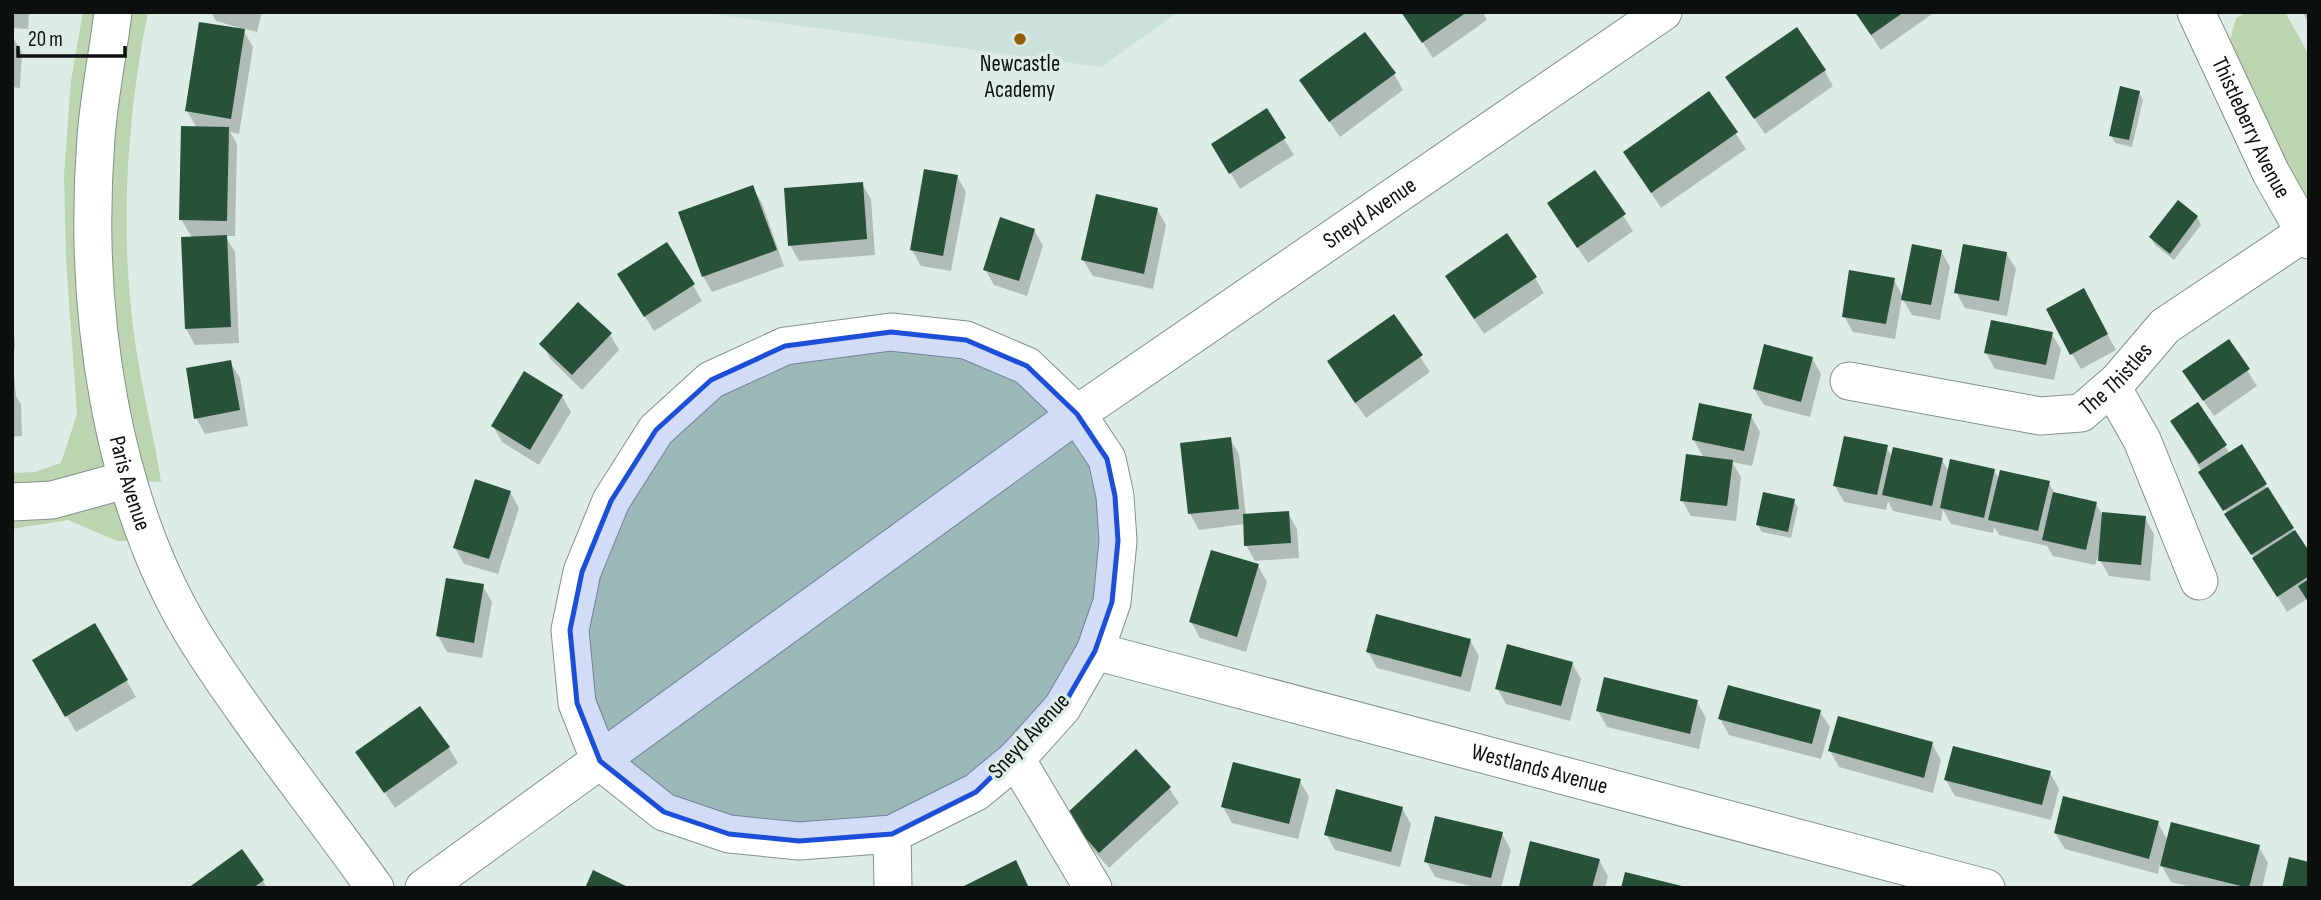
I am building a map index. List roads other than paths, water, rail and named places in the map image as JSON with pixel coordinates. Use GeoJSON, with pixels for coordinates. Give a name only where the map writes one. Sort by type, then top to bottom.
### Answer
{"type":"FeatureCollection","features":[{"type":"Feature","properties":{"kind":"street","name":"Paris Avenue"},"geometry":{"type":"LineString","coordinates":[[113,12],[96,138],[95,279],[106,380],[125,481],[156,558],[201,646],[375,888]]}},
{"type":"Feature","properties":{"kind":"street","name":"Sneyd Avenue"},"geometry":{"type":"LineString","coordinates":[[424,888],[1077,414],[1663,12]]}},
{"type":"Feature","properties":{"kind":"street","name":"Thistleberry Avenue"},"geometry":{"type":"LineString","coordinates":[[2196,12],[2271,173],[2306,237]]}},
{"type":"Feature","properties":{"kind":"street","name":"The Thistles"},"geometry":{"type":"LineString","coordinates":[[1849,381],[2040,416],[2081,413],[2112,387],[2165,326],[2306,237]]}},
{"type":"Feature","properties":{"kind":"street","name":"Sneyd Avenue"},"geometry":{"type":"LineString","coordinates":[[891,332],[966,340],[1027,366],[1077,414],[1107,459],[1116,507],[1118,541],[1112,601],[1095,652],[1062,708],[1016,759],[976,792],[892,834],[799,841],[729,834],[664,811],[600,761],[577,704],[570,629],[582,572],[611,501],[656,430],[710,380],[785,346],[891,332]]}},
{"type":"Feature","properties":{"kind":"street"},"geometry":{"type":"LineString","coordinates":[[2112,387],[2142,440],[2199,581]]}},
{"type":"Feature","properties":{"kind":"street"},"geometry":{"type":"LineString","coordinates":[[12,502],[52,500],[125,481]]}},
{"type":"Feature","properties":{"kind":"street","name":"Westlands Avenue"},"geometry":{"type":"LineString","coordinates":[[1095,652],[1986,888]]}},
{"type":"Feature","properties":{"kind":"street"},"geometry":{"type":"LineString","coordinates":[[1016,759],[1093,888]]}},
{"type":"Feature","properties":{"kind":"street"},"geometry":{"type":"LineString","coordinates":[[892,834],[893,888]]}},
{"type":"Feature","properties":{"kind":"place","name":"Newcastle Academy"},"geometry":{"type":"Point","coordinates":[1020,39]}}]}
